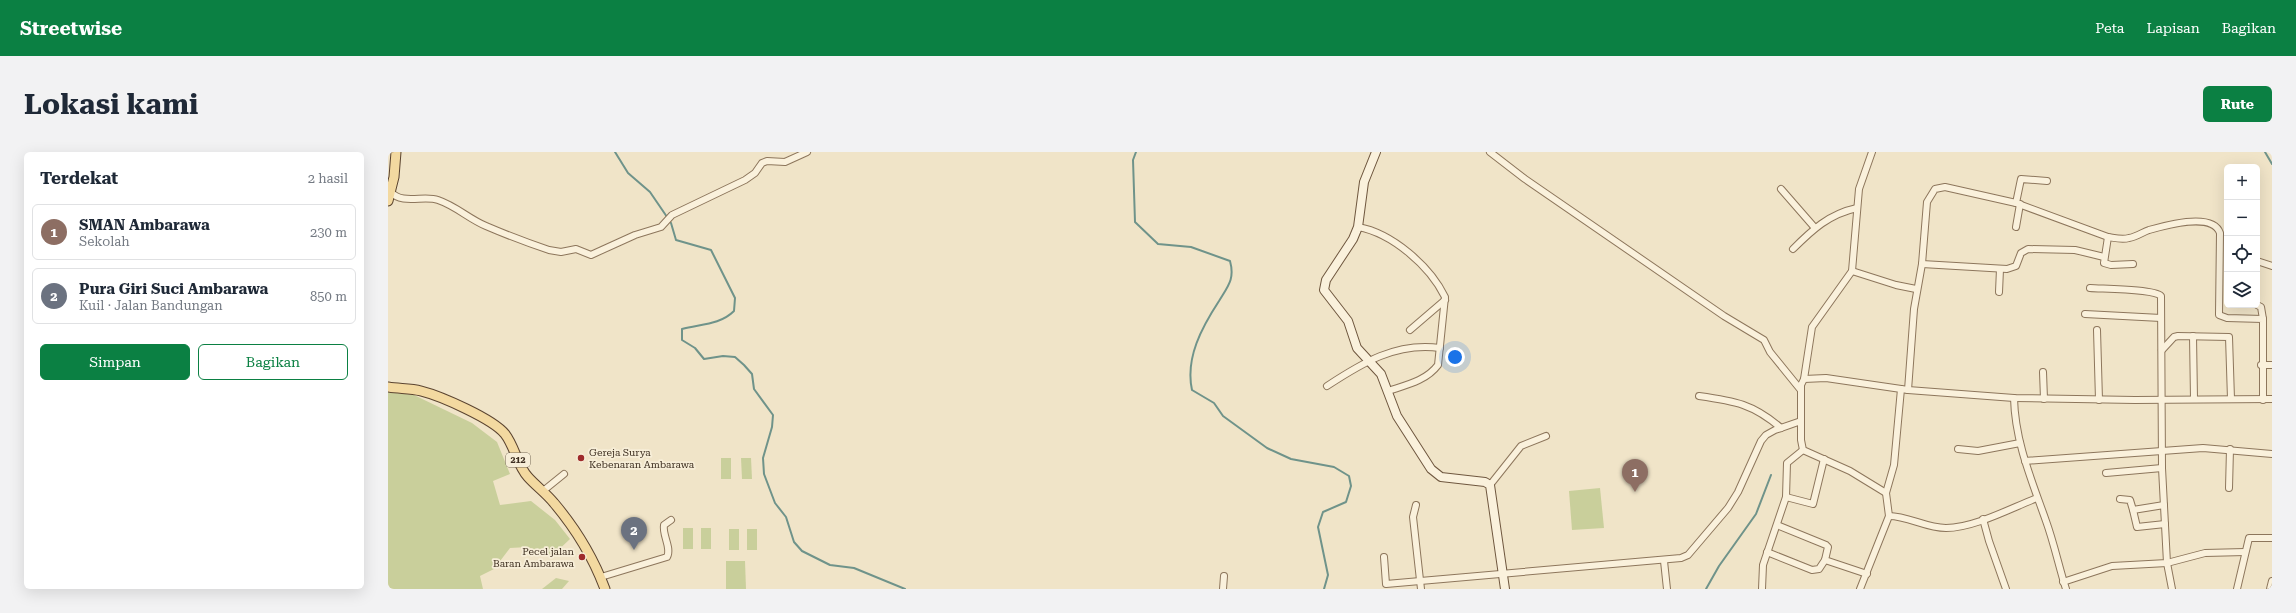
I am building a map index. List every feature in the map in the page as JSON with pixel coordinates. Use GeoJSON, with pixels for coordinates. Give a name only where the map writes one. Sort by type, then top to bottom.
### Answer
{"type":"FeatureCollection","features":[{"type":"Feature","properties":{"kind":"main road"},"geometry":{"type":"LineString","coordinates":[[388,201],[391,192],[396,152]]}},
{"type":"Feature","properties":{"kind":"main road","name":"212"},"geometry":{"type":"LineString","coordinates":[[388,387],[414,389],[430,394],[492,423],[504,433],[525,472],[543,491],[581,538],[601,577],[605,589]]}},
{"type":"Feature","properties":{"kind":"street"},"geometry":{"type":"LineString","coordinates":[[391,192],[394,195],[403,198],[437,199],[458,209],[486,226],[549,250],[560,252],[576,250],[591,256],[635,235],[661,227],[672,215],[745,180],[755,173],[762,163],[767,161],[785,162],[807,152]]}},
{"type":"Feature","properties":{"kind":"street"},"geometry":{"type":"LineString","coordinates":[[1376,152],[1364,182],[1358,226],[1353,239],[1326,280],[1324,290],[1348,321],[1357,348],[1381,374],[1397,416],[1431,469],[1441,477],[1485,482],[1490,485]]}},
{"type":"Feature","properties":{"kind":"street"},"geometry":{"type":"LineString","coordinates":[[1490,152],[1526,179],[1724,316],[1764,340],[1770,352],[1800,389]]}},
{"type":"Feature","properties":{"kind":"street"},"geometry":{"type":"LineString","coordinates":[[1803,450],[1800,440],[1800,389],[1801,382],[1804,379],[1812,327],[1852,271],[1857,208],[1861,182],[1872,152]]}},
{"type":"Feature","properties":{"kind":"street"},"geometry":{"type":"LineString","coordinates":[[2016,227],[2021,178],[2047,181]]}},
{"type":"Feature","properties":{"kind":"street"},"geometry":{"type":"LineString","coordinates":[[1908,390],[1916,289],[1922,264],[1928,202],[1935,189],[1945,187],[2018,203],[2108,237],[2129,239],[2148,230],[2173,225],[2206,222],[2219,229],[2224,253],[2219,315],[2227,318],[2263,319]]}},
{"type":"Feature","properties":{"kind":"street"},"geometry":{"type":"LineString","coordinates":[[1781,189],[1815,228]]}},
{"type":"Feature","properties":{"kind":"street"},"geometry":{"type":"LineString","coordinates":[[1793,249],[1815,228],[1843,211],[1857,208]]}},
{"type":"Feature","properties":{"kind":"street"},"geometry":{"type":"LineString","coordinates":[[1358,226],[1379,233],[1421,265],[1439,287],[1445,300],[1438,365],[1432,372],[1423,378],[1388,391]]}},
{"type":"Feature","properties":{"kind":"street"},"geometry":{"type":"LineString","coordinates":[[2108,237],[2104,257],[2106,264],[2133,264]]}},
{"type":"Feature","properties":{"kind":"street"},"geometry":{"type":"LineString","coordinates":[[1922,264],[2012,269],[2016,266],[2021,253],[2028,249],[2075,250],[2104,257]]}},
{"type":"Feature","properties":{"kind":"street"},"geometry":{"type":"LineString","coordinates":[[2260,262],[2272,266]]}},
{"type":"Feature","properties":{"kind":"street"},"geometry":{"type":"LineString","coordinates":[[1999,292],[2000,269]]}},
{"type":"Feature","properties":{"kind":"street"},"geometry":{"type":"LineString","coordinates":[[1852,271],[1896,285],[1916,289]]}},
{"type":"Feature","properties":{"kind":"street"},"geometry":{"type":"LineString","coordinates":[[2090,288],[2158,294],[2161,296],[2162,468],[2167,563],[2172,589]]}},
{"type":"Feature","properties":{"kind":"street"},"geometry":{"type":"LineString","coordinates":[[1410,330],[1445,300]]}},
{"type":"Feature","properties":{"kind":"street"},"geometry":{"type":"LineString","coordinates":[[2260,306],[2263,319],[2261,366],[2263,400]]}},
{"type":"Feature","properties":{"kind":"street"},"geometry":{"type":"LineString","coordinates":[[2085,314],[2161,318]]}},
{"type":"Feature","properties":{"kind":"street"},"geometry":{"type":"LineString","coordinates":[[2098,330],[2099,400]]}},
{"type":"Feature","properties":{"kind":"street"},"geometry":{"type":"LineString","coordinates":[[2193,336],[2194,399]]}},
{"type":"Feature","properties":{"kind":"street"},"geometry":{"type":"LineString","coordinates":[[2162,350],[2174,337],[2229,337],[2231,399]]}},
{"type":"Feature","properties":{"kind":"street"},"geometry":{"type":"LineString","coordinates":[[1327,386],[1367,360],[1418,346],[1440,348]]}},
{"type":"Feature","properties":{"kind":"street"},"geometry":{"type":"LineString","coordinates":[[2261,366],[2272,366]]}},
{"type":"Feature","properties":{"kind":"street"},"geometry":{"type":"LineString","coordinates":[[2043,372],[2044,399]]}},
{"type":"Feature","properties":{"kind":"street"},"geometry":{"type":"LineString","coordinates":[[1804,379],[1826,378],[1908,390],[2014,398],[2099,400],[2272,400]]}},
{"type":"Feature","properties":{"kind":"street"},"geometry":{"type":"LineString","coordinates":[[1860,589],[1889,516],[1886,494],[1894,465],[1901,389]]}},
{"type":"Feature","properties":{"kind":"street"},"geometry":{"type":"LineString","coordinates":[[1699,396],[1746,405],[1764,414],[1781,428]]}},
{"type":"Feature","properties":{"kind":"street"},"geometry":{"type":"LineString","coordinates":[[2014,398],[2016,427],[2020,443],[2066,589]]}},
{"type":"Feature","properties":{"kind":"street"},"geometry":{"type":"LineString","coordinates":[[1384,557],[1386,584],[1664,561],[1688,555],[1728,508],[1738,492],[1761,441],[1766,435],[1801,421]]}},
{"type":"Feature","properties":{"kind":"street"},"geometry":{"type":"LineString","coordinates":[[1506,589],[1490,485],[1521,446],[1546,436]]}},
{"type":"Feature","properties":{"kind":"street"},"geometry":{"type":"LineString","coordinates":[[1958,448],[1978,452],[2020,443]]}},
{"type":"Feature","properties":{"kind":"street"},"geometry":{"type":"LineString","coordinates":[[2025,461],[2203,448],[2230,449],[2272,454]]}},
{"type":"Feature","properties":{"kind":"street"},"geometry":{"type":"LineString","coordinates":[[2229,488],[2230,449]]}},
{"type":"Feature","properties":{"kind":"street"},"geometry":{"type":"LineString","coordinates":[[1803,450],[1868,481],[1886,494]]}},
{"type":"Feature","properties":{"kind":"street"},"geometry":{"type":"LineString","coordinates":[[1762,589],[1763,564],[1786,497],[1787,463],[1803,450]]}},
{"type":"Feature","properties":{"kind":"street"},"geometry":{"type":"LineString","coordinates":[[1786,497],[1813,504],[1824,459]]}},
{"type":"Feature","properties":{"kind":"street"},"geometry":{"type":"LineString","coordinates":[[2106,472],[2162,468]]}},
{"type":"Feature","properties":{"kind":"street"},"geometry":{"type":"LineString","coordinates":[[543,491],[564,474]]}},
{"type":"Feature","properties":{"kind":"street"},"geometry":{"type":"LineString","coordinates":[[1889,516],[1902,517],[1928,526],[1945,528],[1956,527],[1983,519],[2037,498]]}},
{"type":"Feature","properties":{"kind":"street"},"geometry":{"type":"LineString","coordinates":[[2120,500],[2130,500],[2137,527],[2165,524]]}},
{"type":"Feature","properties":{"kind":"street"},"geometry":{"type":"LineString","coordinates":[[1416,505],[1413,517],[1420,589]]}},
{"type":"Feature","properties":{"kind":"street"},"geometry":{"type":"LineString","coordinates":[[2133,510],[2164,506]]}},
{"type":"Feature","properties":{"kind":"street"},"geometry":{"type":"LineString","coordinates":[[1983,519],[2006,589]]}},
{"type":"Feature","properties":{"kind":"street"},"geometry":{"type":"LineString","coordinates":[[601,577],[667,557],[669,552],[663,531],[664,525],[672,520]]}},
{"type":"Feature","properties":{"kind":"street"},"geometry":{"type":"LineString","coordinates":[[1767,552],[1812,570],[1820,569],[1825,560],[1828,546],[1777,525]]}},
{"type":"Feature","properties":{"kind":"street"},"geometry":{"type":"LineString","coordinates":[[2237,589],[2249,537],[2272,538]]}},
{"type":"Feature","properties":{"kind":"street"},"geometry":{"type":"LineString","coordinates":[[2064,582],[2112,566],[2167,563],[2205,554],[2245,552]]}},
{"type":"Feature","properties":{"kind":"street"},"geometry":{"type":"LineString","coordinates":[[1825,560],[1867,574]]}},
{"type":"Feature","properties":{"kind":"street"},"geometry":{"type":"LineString","coordinates":[[1664,561],[1667,589]]}},
{"type":"Feature","properties":{"kind":"street"},"geometry":{"type":"LineString","coordinates":[[1223,589],[1224,576]]}},
{"type":"Feature","properties":{"kind":"street"},"geometry":{"type":"LineString","coordinates":[[2270,589],[2272,581]]}},
{"type":"Feature","properties":{"kind":"green space"},"geometry":{"type":"Polygon","coordinates":[[[388,392],[414,395],[472,423],[497,442],[510,474],[493,481],[500,505],[531,501],[555,520],[570,539],[551,557],[528,547],[510,548],[494,569],[480,576],[483,589],[388,589],[388,392]]]}},
{"type":"Feature","properties":{"kind":"green space"},"geometry":{"type":"Polygon","coordinates":[[[721,458],[731,458],[731,479],[721,479],[721,458]]]}},
{"type":"Feature","properties":{"kind":"green space"},"geometry":{"type":"Polygon","coordinates":[[[741,458],[751,458],[752,479],[742,479],[741,458]]]}},
{"type":"Feature","properties":{"kind":"green space"},"geometry":{"type":"Polygon","coordinates":[[[1600,488],[1604,528],[1572,530],[1569,491],[1600,488]]]}},
{"type":"Feature","properties":{"kind":"green space"},"geometry":{"type":"Polygon","coordinates":[[[683,528],[693,528],[693,549],[683,549],[683,528]]]}},
{"type":"Feature","properties":{"kind":"green space"},"geometry":{"type":"Polygon","coordinates":[[[701,528],[711,528],[711,549],[701,549],[701,528]]]}},
{"type":"Feature","properties":{"kind":"green space"},"geometry":{"type":"Polygon","coordinates":[[[729,529],[739,529],[739,550],[729,550],[729,529]]]}},
{"type":"Feature","properties":{"kind":"green space"},"geometry":{"type":"Polygon","coordinates":[[[747,529],[757,529],[757,550],[747,550],[747,529]]]}},
{"type":"Feature","properties":{"kind":"green space"},"geometry":{"type":"Polygon","coordinates":[[[726,561],[745,561],[746,589],[726,589],[726,561]]]}},
{"type":"Feature","properties":{"kind":"green space"},"geometry":{"type":"Polygon","coordinates":[[[556,578],[569,581],[562,589],[542,589],[556,578]]]}},
{"type":"Feature","properties":{"kind":"waterway"},"geometry":{"type":"LineString","coordinates":[[615,152],[628,173],[650,192],[671,223],[676,240],[711,250],[735,298],[734,311],[728,316],[716,322],[682,329],[682,340],[695,348],[704,359],[723,356],[735,357],[752,374],[754,389],[773,415],[772,427],[763,458],[764,474],[775,503],[786,517],[794,542],[802,551],[830,565],[854,568],[905,589]]}},
{"type":"Feature","properties":{"kind":"waterway"},"geometry":{"type":"LineString","coordinates":[[1136,152],[1133,160],[1135,222],[1158,244],[1191,247],[1230,261],[1232,273],[1230,282],[1196,343],[1191,366],[1190,378],[1192,390],[1214,403],[1223,416],[1267,448],[1291,459],[1334,467],[1349,476],[1351,486],[1346,502],[1323,512],[1318,527],[1328,575],[1324,589]]}},
{"type":"Feature","properties":{"kind":"waterway"},"geometry":{"type":"LineString","coordinates":[[2265,152],[2272,164]]}},
{"type":"Feature","properties":{"kind":"waterway"},"geometry":{"type":"LineString","coordinates":[[1706,589],[1719,566],[1756,514],[1771,475]]}},
{"type":"Feature","properties":{"kind":"place","name":"Gereja Surya Kebenaran Ambarawa"},"geometry":{"type":"Point","coordinates":[581,458]}},
{"type":"Feature","properties":{"kind":"place","name":"SMAN Ambarawa"},"geometry":{"type":"Point","coordinates":[1635,492]}},
{"type":"Feature","properties":{"kind":"place","name":"Pura Giri Suci Ambarawa"},"geometry":{"type":"Point","coordinates":[634,550]}},
{"type":"Feature","properties":{"kind":"place","name":"Pecel jalan Baran Ambarawa"},"geometry":{"type":"Point","coordinates":[582,557]}}]}
